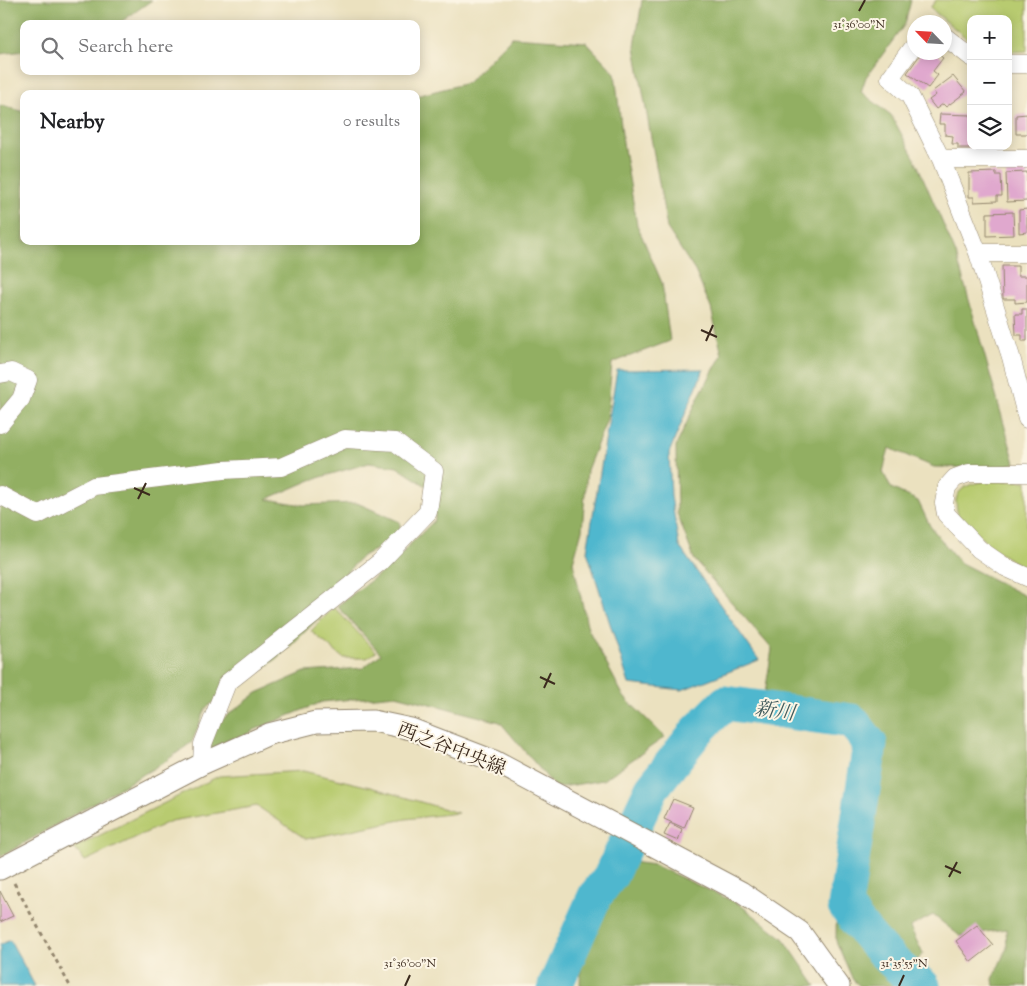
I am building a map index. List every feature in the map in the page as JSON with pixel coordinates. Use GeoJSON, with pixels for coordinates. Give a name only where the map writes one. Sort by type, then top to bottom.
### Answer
{"type":"FeatureCollection","features":[{"type":"Feature","properties":{"kind":"street"},"geometry":{"type":"LineString","coordinates":[[952,42],[967,53]]}},
{"type":"Feature","properties":{"kind":"street"},"geometry":{"type":"LineString","coordinates":[[907,55],[890,78],[910,96],[942,160],[1019,357],[1027,419]]}},
{"type":"Feature","properties":{"kind":"street"},"geometry":{"type":"LineString","coordinates":[[1012,64],[1027,64]]}},
{"type":"Feature","properties":{"kind":"street"},"geometry":{"type":"LineString","coordinates":[[942,160],[1027,159]]}},
{"type":"Feature","properties":{"kind":"street"},"geometry":{"type":"LineString","coordinates":[[978,253],[1027,253]]}},
{"type":"Feature","properties":{"kind":"street"},"geometry":{"type":"LineString","coordinates":[[0,374],[11,372],[28,380],[21,399],[0,424]]}},
{"type":"Feature","properties":{"kind":"street"},"geometry":{"type":"LineString","coordinates":[[0,495],[38,515],[94,486],[223,470],[281,467],[345,439],[395,442],[434,471],[428,512],[380,562],[227,683],[203,744],[202,764]]}},
{"type":"Feature","properties":{"kind":"street"},"geometry":{"type":"LineString","coordinates":[[1027,473],[969,473],[955,478],[947,487],[944,503],[946,514],[980,549],[1005,567],[1027,577]]}},
{"type":"Feature","properties":{"kind":"street","name":"西之谷中央線"},"geometry":{"type":"LineString","coordinates":[[3,868],[202,764],[269,734],[316,722],[373,721],[411,729],[494,761],[741,892],[800,932],[839,986]]}},
{"type":"Feature","properties":{"kind":"path"},"geometry":{"type":"LineString","coordinates":[[3,868],[70,986]]}},
{"type":"Feature","properties":{"kind":"green space"},"geometry":{"type":"Polygon","coordinates":[[[0,0],[152,0],[124,20],[20,20],[20,52],[0,54],[0,0]]]}},
{"type":"Feature","properties":{"kind":"green space"},"geometry":{"type":"Polygon","coordinates":[[[642,0],[911,0],[905,24],[866,77],[861,92],[891,115],[915,159],[956,254],[1015,463],[996,468],[934,467],[889,448],[883,472],[891,488],[918,501],[930,526],[959,562],[1027,597],[1027,986],[994,986],[993,979],[1007,947],[1006,929],[960,936],[933,915],[910,927],[923,954],[893,986],[860,986],[853,980],[836,941],[837,868],[850,786],[853,743],[813,718],[791,728],[761,719],[772,649],[694,559],[677,513],[676,446],[699,396],[722,355],[711,308],[695,271],[667,228],[635,47],[642,0]]]}},
{"type":"Feature","properties":{"kind":"green space"},"geometry":{"type":"Polygon","coordinates":[[[936,0],[1027,0],[1027,51],[1012,52],[1012,15],[967,15],[967,39],[952,26],[952,15],[938,15],[930,8],[936,0]]]}},
{"type":"Feature","properties":{"kind":"green space"},"geometry":{"type":"Polygon","coordinates":[[[512,37],[586,42],[615,73],[623,143],[637,225],[662,283],[670,341],[612,363],[607,419],[587,470],[582,530],[573,562],[588,629],[624,697],[665,737],[603,780],[556,788],[500,722],[396,695],[322,702],[254,730],[211,757],[211,728],[257,693],[305,672],[363,668],[381,654],[337,606],[382,572],[435,520],[434,491],[397,467],[369,463],[311,480],[267,499],[303,505],[357,503],[400,522],[400,538],[362,556],[327,593],[320,617],[278,658],[206,708],[192,742],[163,763],[0,857],[0,105],[20,111],[20,245],[420,245],[420,95],[467,83],[512,37]]]}},
{"type":"Feature","properties":{"kind":"green space"},"geometry":{"type":"Polygon","coordinates":[[[1027,481],[1027,570],[993,549],[958,515],[956,500],[959,492],[975,483],[1027,481]]]}},
{"type":"Feature","properties":{"kind":"green space"},"geometry":{"type":"Polygon","coordinates":[[[334,607],[376,652],[367,658],[343,658],[311,631],[334,607]]]}},
{"type":"Feature","properties":{"kind":"green space"},"geometry":{"type":"Polygon","coordinates":[[[303,771],[370,787],[458,813],[406,819],[306,839],[257,806],[171,821],[85,861],[74,848],[219,776],[303,771]]]}},
{"type":"Feature","properties":{"kind":"green space"},"geometry":{"type":"Polygon","coordinates":[[[631,862],[654,865],[739,904],[783,938],[816,986],[580,986],[584,952],[595,920],[611,890],[631,862]]]}},
{"type":"Feature","properties":{"kind":"water"},"geometry":{"type":"Polygon","coordinates":[[[704,369],[669,453],[671,496],[679,546],[759,660],[682,690],[629,684],[587,551],[617,370],[704,369]]]}},
{"type":"Feature","properties":{"kind":"water"},"geometry":{"type":"Polygon","coordinates":[[[10,940],[35,986],[0,986],[0,945],[10,940]]]}},
{"type":"Feature","properties":{"kind":"building"},"geometry":{"type":"Polygon","coordinates":[[[916,60],[941,60],[933,71],[938,75],[928,88],[907,73],[916,60]]]}},
{"type":"Feature","properties":{"kind":"building"},"geometry":{"type":"Polygon","coordinates":[[[953,76],[966,92],[946,107],[943,104],[936,109],[929,100],[936,95],[933,91],[953,76]]]}},
{"type":"Feature","properties":{"kind":"building"},"geometry":{"type":"Polygon","coordinates":[[[940,114],[967,115],[967,148],[958,148],[958,144],[952,144],[953,136],[945,135],[945,124],[939,124],[940,114]]]}},
{"type":"Feature","properties":{"kind":"building"},"geometry":{"type":"Polygon","coordinates":[[[1027,114],[1027,134],[1016,134],[1016,115],[1027,114]]]}},
{"type":"Feature","properties":{"kind":"building"},"geometry":{"type":"Polygon","coordinates":[[[996,172],[996,175],[1001,175],[1002,196],[997,196],[997,201],[974,202],[974,197],[969,197],[969,173],[996,172]]]}},
{"type":"Feature","properties":{"kind":"building"},"geometry":{"type":"Polygon","coordinates":[[[1027,172],[1027,201],[1007,202],[1006,173],[1027,172]]]}},
{"type":"Feature","properties":{"kind":"building"},"geometry":{"type":"Polygon","coordinates":[[[1027,209],[1027,232],[1019,233],[1019,210],[1027,209]]]}},
{"type":"Feature","properties":{"kind":"building"},"geometry":{"type":"Polygon","coordinates":[[[1013,212],[1014,235],[987,236],[987,213],[1013,212]]]}},
{"type":"Feature","properties":{"kind":"building"},"geometry":{"type":"Polygon","coordinates":[[[1002,266],[1018,266],[1018,276],[1027,276],[1027,302],[1015,303],[1015,299],[1003,299],[1002,266]]]}},
{"type":"Feature","properties":{"kind":"building"},"geometry":{"type":"Polygon","coordinates":[[[1022,309],[1027,309],[1027,341],[1022,341],[1022,335],[1016,335],[1015,314],[1022,314],[1022,309]]]}},
{"type":"Feature","properties":{"kind":"building"},"geometry":{"type":"Polygon","coordinates":[[[673,799],[693,807],[684,828],[664,819],[673,799]]]}},
{"type":"Feature","properties":{"kind":"building"},"geometry":{"type":"Polygon","coordinates":[[[670,823],[682,829],[678,841],[664,835],[670,823]]]}},
{"type":"Feature","properties":{"kind":"building"},"geometry":{"type":"Polygon","coordinates":[[[0,891],[13,916],[0,922],[0,891]]]}},
{"type":"Feature","properties":{"kind":"building"},"geometry":{"type":"Polygon","coordinates":[[[977,925],[993,945],[971,962],[956,941],[977,925]]]}},
{"type":"Feature","properties":{"kind":"waterway","name":"新川"},"geometry":{"type":"LineString","coordinates":[[555,986],[595,896],[611,875],[652,788],[697,731],[725,703],[852,721],[870,744],[845,906],[881,949],[911,978],[923,986]]}}]}
